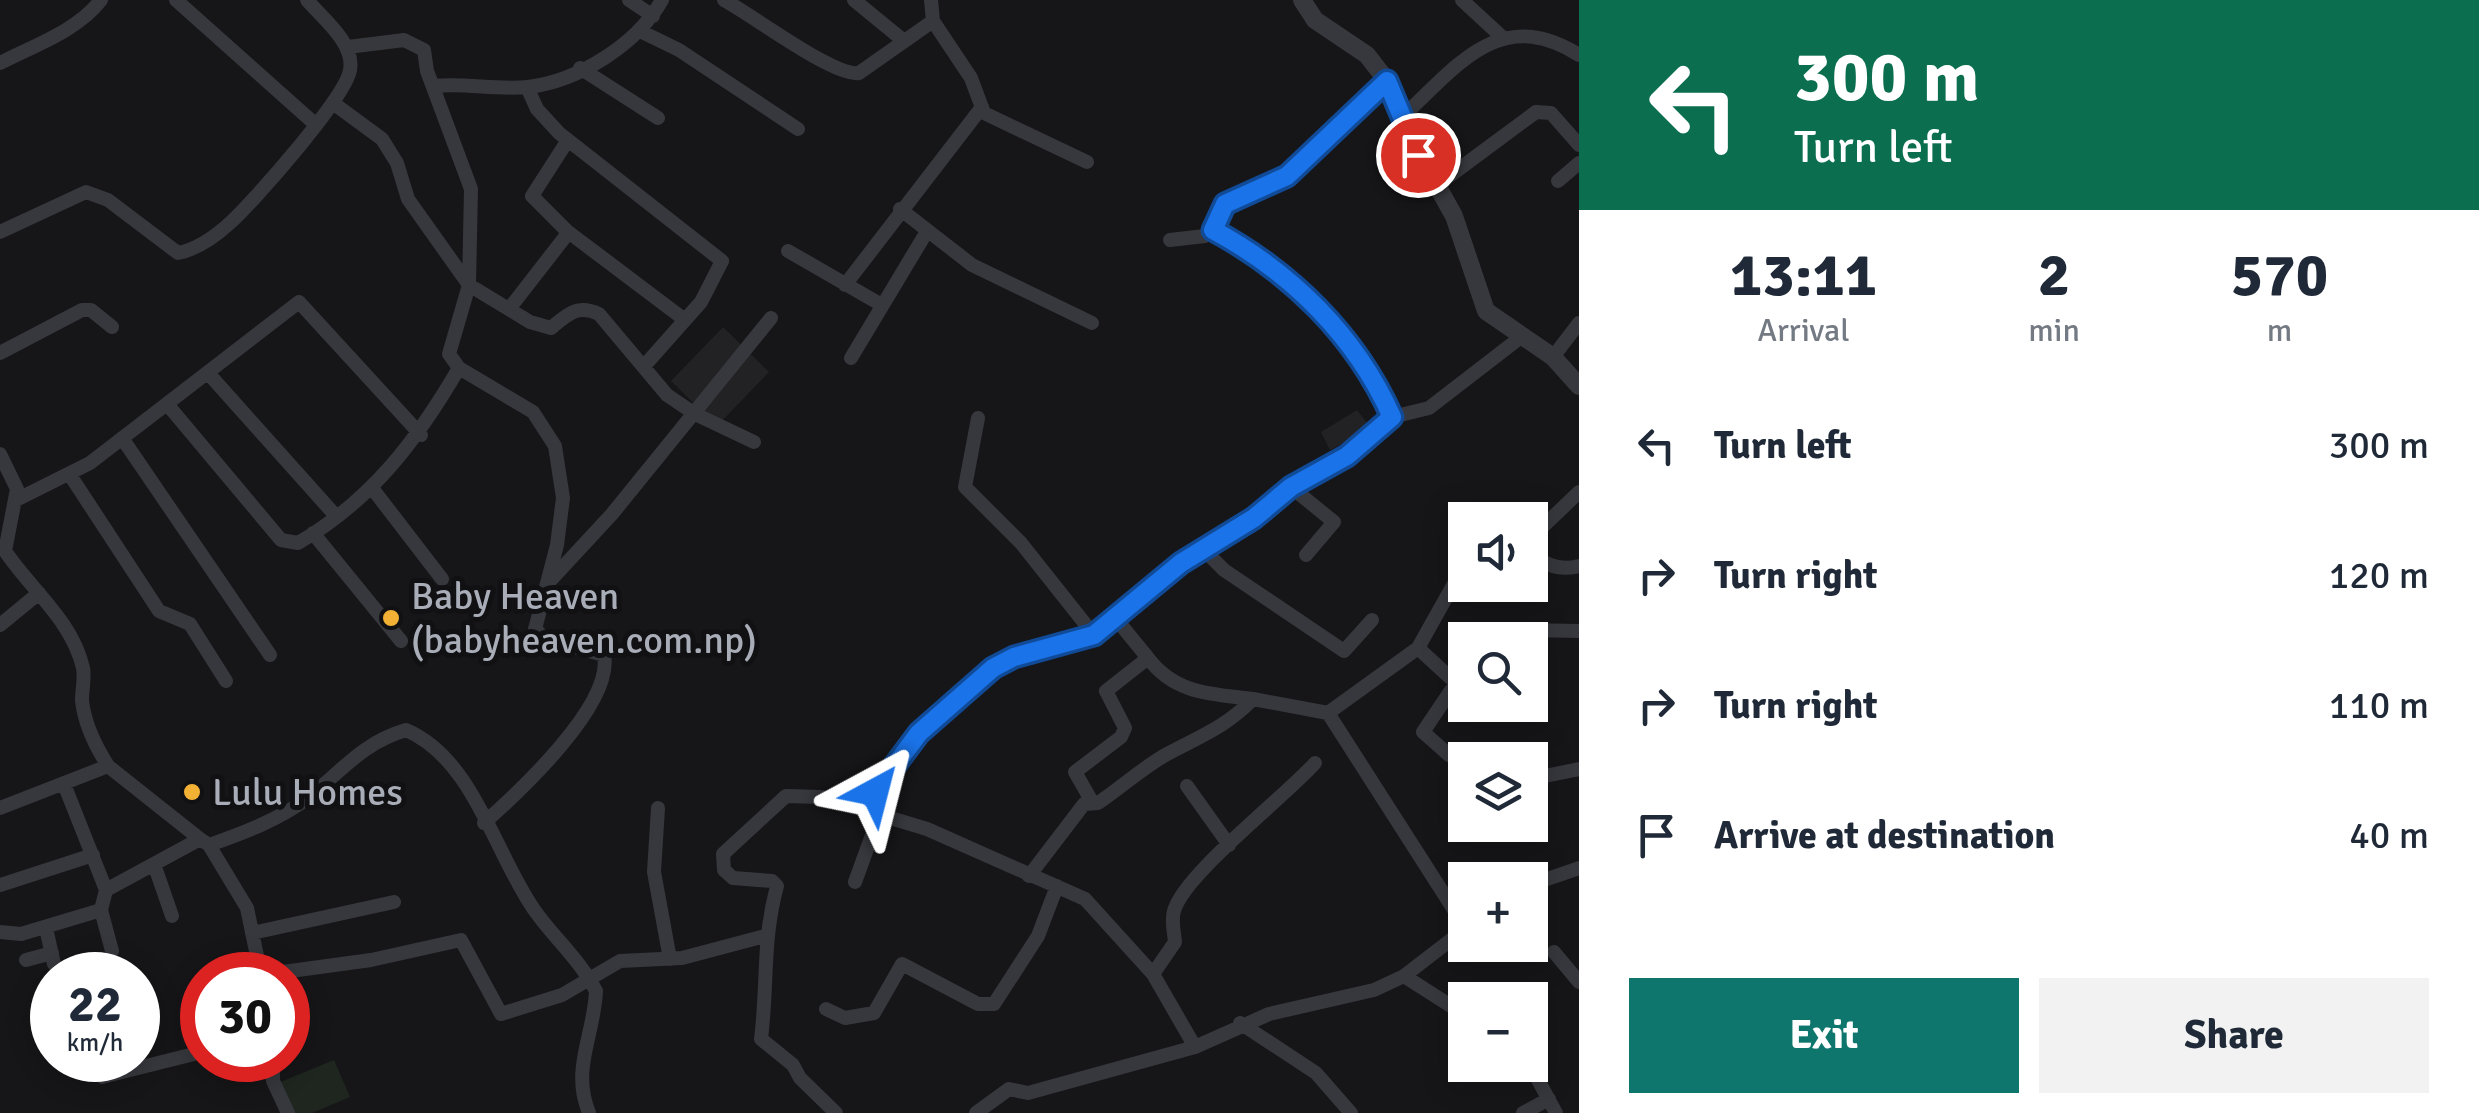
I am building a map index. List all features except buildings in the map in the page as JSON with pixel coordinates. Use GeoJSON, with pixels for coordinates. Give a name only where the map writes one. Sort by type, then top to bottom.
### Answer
{"type":"FeatureCollection","features":[{"type":"Feature","properties":{"kind":"street"},"geometry":{"type":"LineString","coordinates":[[0,45],[5,60],[90,15],[102,0]]}},
{"type":"Feature","properties":{"kind":"street"},"geometry":{"type":"LineString","coordinates":[[176,0],[315,124]]}},
{"type":"Feature","properties":{"kind":"street"},"geometry":{"type":"LineString","coordinates":[[0,232],[47,207],[97,193],[178,253],[193,250],[232,222],[334,102],[350,71],[348,48],[307,0]]}},
{"type":"Feature","properties":{"kind":"street"},"geometry":{"type":"LineString","coordinates":[[630,0],[652,16]]}},
{"type":"Feature","properties":{"kind":"street"},"geometry":{"type":"LineString","coordinates":[[434,86],[527,87],[561,79],[615,53],[640,31],[662,0]]}},
{"type":"Feature","properties":{"kind":"street"},"geometry":{"type":"LineString","coordinates":[[724,0],[848,74],[859,73],[934,20]]}},
{"type":"Feature","properties":{"kind":"street"},"geometry":{"type":"LineString","coordinates":[[854,0],[904,41]]}},
{"type":"Feature","properties":{"kind":"street"},"geometry":{"type":"LineString","coordinates":[[931,0],[934,20],[971,78],[984,114],[1012,130],[1047,140],[1087,162]]}},
{"type":"Feature","properties":{"kind":"street"},"geometry":{"type":"LineString","coordinates":[[1302,0],[1315,20],[1367,55],[1387,81],[1400,119],[1454,216],[1486,310],[1553,358],[1579,386]]}},
{"type":"Feature","properties":{"kind":"street"},"geometry":{"type":"LineString","coordinates":[[1462,0],[1502,36]]}},
{"type":"Feature","properties":{"kind":"street"},"geometry":{"type":"LineString","coordinates":[[640,31],[692,58],[798,129]]}},
{"type":"Feature","properties":{"kind":"street"},"geometry":{"type":"LineString","coordinates":[[1400,119],[1463,61],[1502,36],[1546,38],[1578,54]]}},
{"type":"Feature","properties":{"kind":"street"},"geometry":{"type":"LineString","coordinates":[[348,48],[416,42],[424,50],[471,188],[470,285],[449,354],[459,368],[533,412],[555,446],[564,498],[558,545],[536,629],[545,639],[604,654],[606,666],[570,734],[538,775],[484,823]]}},
{"type":"Feature","properties":{"kind":"street"},"geometry":{"type":"LineString","coordinates":[[580,68],[658,118]]}},
{"type":"Feature","properties":{"kind":"street"},"geometry":{"type":"LineString","coordinates":[[1170,240],[1193,240],[1213,230],[1225,204],[1287,176],[1387,81]]}},
{"type":"Feature","properties":{"kind":"street"},"geometry":{"type":"LineString","coordinates":[[527,87],[537,109],[568,140],[722,261],[708,290],[646,365]]}},
{"type":"Feature","properties":{"kind":"street"},"geometry":{"type":"LineString","coordinates":[[334,102],[382,139],[397,163],[408,199],[470,285],[509,310],[551,328],[585,307],[599,314],[667,394],[695,414],[754,442]]}},
{"type":"Feature","properties":{"kind":"street"},"geometry":{"type":"LineString","coordinates":[[845,285],[982,107]]}},
{"type":"Feature","properties":{"kind":"street"},"geometry":{"type":"LineString","coordinates":[[1436,186],[1536,112],[1551,112],[1579,145]]}},
{"type":"Feature","properties":{"kind":"street"},"geometry":{"type":"LineString","coordinates":[[568,140],[532,196],[567,231],[686,320]]}},
{"type":"Feature","properties":{"kind":"street"},"geometry":{"type":"LineString","coordinates":[[1558,181],[1579,163]]}},
{"type":"Feature","properties":{"kind":"street"},"geometry":{"type":"LineString","coordinates":[[900,209],[926,233],[972,264],[1092,323]]}},
{"type":"Feature","properties":{"kind":"street"},"geometry":{"type":"LineString","coordinates":[[1213,230],[1256,253],[1328,316],[1374,376],[1392,417]]}},
{"type":"Feature","properties":{"kind":"street"},"geometry":{"type":"LineString","coordinates":[[509,310],[567,231]]}},
{"type":"Feature","properties":{"kind":"street"},"geometry":{"type":"LineString","coordinates":[[850,358],[926,233]]}},
{"type":"Feature","properties":{"kind":"street"},"geometry":{"type":"LineString","coordinates":[[788,251],[880,304]]}},
{"type":"Feature","properties":{"kind":"street"},"geometry":{"type":"LineString","coordinates":[[16,500],[70,475],[122,438],[294,302],[303,302],[421,434]]}},
{"type":"Feature","properties":{"kind":"street"},"geometry":{"type":"LineString","coordinates":[[0,353],[82,310],[92,310],[112,327]]}},
{"type":"Feature","properties":{"kind":"street"},"geometry":{"type":"LineString","coordinates":[[545,586],[695,414],[770,318]]}},
{"type":"Feature","properties":{"kind":"street"},"geometry":{"type":"LineString","coordinates":[[1553,358],[1579,324]]}},
{"type":"Feature","properties":{"kind":"street"},"geometry":{"type":"LineString","coordinates":[[859,807],[897,766],[919,733],[993,668],[1014,657],[1094,635],[1202,548],[1254,518],[1291,487],[1347,456],[1392,417],[1429,408],[1521,337]]}},
{"type":"Feature","properties":{"kind":"street"},"geometry":{"type":"LineString","coordinates":[[168,404],[281,540],[298,543],[372,488],[421,434],[459,368]]}},
{"type":"Feature","properties":{"kind":"street"},"geometry":{"type":"LineString","coordinates":[[208,373],[335,515]]}},
{"type":"Feature","properties":{"kind":"street"},"geometry":{"type":"LineString","coordinates":[[978,418],[965,488],[1021,542],[1094,635]]}},
{"type":"Feature","properties":{"kind":"street"},"geometry":{"type":"LineString","coordinates":[[122,438],[270,655]]}},
{"type":"Feature","properties":{"kind":"street"},"geometry":{"type":"LineString","coordinates":[[0,454],[17,490],[3,535],[5,551],[52,606],[84,669],[82,701],[89,728],[108,766],[205,842],[236,884],[256,952]]}},
{"type":"Feature","properties":{"kind":"street"},"geometry":{"type":"LineString","coordinates":[[70,475],[159,611],[190,624],[226,681]]}},
{"type":"Feature","properties":{"kind":"street"},"geometry":{"type":"LineString","coordinates":[[1291,487],[1334,522],[1306,555]]}},
{"type":"Feature","properties":{"kind":"street"},"geometry":{"type":"LineString","coordinates":[[372,488],[442,579]]}},
{"type":"Feature","properties":{"kind":"street"},"geometry":{"type":"LineString","coordinates":[[1548,524],[1579,492]]}},
{"type":"Feature","properties":{"kind":"street"},"geometry":{"type":"LineString","coordinates":[[313,533],[401,642]]}},
{"type":"Feature","properties":{"kind":"street"},"geometry":{"type":"LineString","coordinates":[[1202,548],[1224,570],[1344,651],[1372,620]]}},
{"type":"Feature","properties":{"kind":"street"},"geometry":{"type":"LineString","coordinates":[[1548,564],[1554,568],[1579,566]]}},
{"type":"Feature","properties":{"kind":"street"},"geometry":{"type":"LineString","coordinates":[[0,626],[40,592]]}},
{"type":"Feature","properties":{"kind":"street"},"geometry":{"type":"LineString","coordinates":[[1117,620],[1171,684],[1194,692],[1328,713],[1418,648],[1448,594]]}},
{"type":"Feature","properties":{"kind":"street"},"geometry":{"type":"LineString","coordinates":[[1548,630],[1579,630]]}},
{"type":"Feature","properties":{"kind":"street"},"geometry":{"type":"LineString","coordinates":[[1418,648],[1448,672]]}},
{"type":"Feature","properties":{"kind":"street"},"geometry":{"type":"LineString","coordinates":[[1148,658],[1106,691],[1124,728],[1121,737],[1076,772],[1091,800],[1098,802],[1169,753],[1205,738],[1253,699]]}},
{"type":"Feature","properties":{"kind":"street"},"geometry":{"type":"LineString","coordinates":[[1448,698],[1423,732],[1448,754]]}},
{"type":"Feature","properties":{"kind":"street"},"geometry":{"type":"LineString","coordinates":[[1328,713],[1448,901]]}},
{"type":"Feature","properties":{"kind":"street"},"geometry":{"type":"LineString","coordinates":[[106,890],[205,842],[248,830],[308,798],[371,742],[406,730],[436,748],[459,778],[535,911],[590,981],[595,1007],[579,1068],[580,1092],[589,1113]]}},
{"type":"Feature","properties":{"kind":"street"},"geometry":{"type":"LineString","coordinates":[[1153,974],[1175,942],[1172,924],[1180,898],[1316,763]]}},
{"type":"Feature","properties":{"kind":"street"},"geometry":{"type":"LineString","coordinates":[[0,808],[108,766]]}},
{"type":"Feature","properties":{"kind":"street"},"geometry":{"type":"LineString","coordinates":[[1548,775],[1579,769]]}},
{"type":"Feature","properties":{"kind":"street"},"geometry":{"type":"LineString","coordinates":[[64,784],[106,890],[101,910],[112,951]]}},
{"type":"Feature","properties":{"kind":"street"},"geometry":{"type":"LineString","coordinates":[[1187,786],[1230,845]]}},
{"type":"Feature","properties":{"kind":"street"},"geometry":{"type":"LineString","coordinates":[[836,1113],[800,1078],[794,1065],[768,1050],[761,1039],[768,985],[765,936],[777,886],[772,881],[733,878],[724,870],[724,854],[786,796],[821,797],[927,829],[1057,886],[1094,907],[1153,974],[1195,1046]]}},
{"type":"Feature","properties":{"kind":"street"},"geometry":{"type":"LineString","coordinates":[[1029,876],[1091,800]]}},
{"type":"Feature","properties":{"kind":"street"},"geometry":{"type":"LineString","coordinates":[[658,808],[654,872],[670,959]]}},
{"type":"Feature","properties":{"kind":"street"},"geometry":{"type":"LineString","coordinates":[[854,882],[880,816]]}},
{"type":"Feature","properties":{"kind":"street"},"geometry":{"type":"LineString","coordinates":[[0,885],[93,855]]}},
{"type":"Feature","properties":{"kind":"street"},"geometry":{"type":"LineString","coordinates":[[154,864],[172,916]]}},
{"type":"Feature","properties":{"kind":"street"},"geometry":{"type":"LineString","coordinates":[[1548,879],[1579,868]]}},
{"type":"Feature","properties":{"kind":"street"},"geometry":{"type":"LineString","coordinates":[[826,1008],[846,1018],[874,1013],[902,964],[978,1004],[994,1004],[1038,936],[1057,886]]}},
{"type":"Feature","properties":{"kind":"street"},"geometry":{"type":"LineString","coordinates":[[252,933],[394,902]]}},
{"type":"Feature","properties":{"kind":"street"},"geometry":{"type":"LineString","coordinates":[[0,932],[21,934],[101,910]]}},
{"type":"Feature","properties":{"kind":"street"},"geometry":{"type":"LineString","coordinates":[[26,960],[53,958],[46,928]]}},
{"type":"Feature","properties":{"kind":"street"},"geometry":{"type":"LineString","coordinates":[[310,968],[462,940],[501,1014],[562,995],[620,962],[670,959],[765,936]]}},
{"type":"Feature","properties":{"kind":"street"},"geometry":{"type":"LineString","coordinates":[[976,1113],[1009,1089],[1028,1092],[1195,1046],[1240,1023],[1374,990],[1404,976],[1448,941]]}},
{"type":"Feature","properties":{"kind":"street"},"geometry":{"type":"LineString","coordinates":[[1554,952],[1579,982]]}},
{"type":"Feature","properties":{"kind":"street"},"geometry":{"type":"LineString","coordinates":[[1404,976],[1448,1004]]}},
{"type":"Feature","properties":{"kind":"street"},"geometry":{"type":"LineString","coordinates":[[1240,1023],[1316,1073],[1337,1107],[1352,1113]]}},
{"type":"Feature","properties":{"kind":"street"},"geometry":{"type":"LineString","coordinates":[[273,1082],[288,1113]]}},
{"type":"Feature","properties":{"kind":"street"},"geometry":{"type":"LineString","coordinates":[[1540,1082],[1556,1113]]}},
{"type":"Feature","properties":{"kind":"street"},"geometry":{"type":"LineString","coordinates":[[1522,1113],[1549,1098]]}},
{"type":"Feature","properties":{"kind":"shaded area"},"geometry":{"type":"Polygon","coordinates":[[[723,327],[769,372],[717,426],[671,381],[723,327]]]}},
{"type":"Feature","properties":{"kind":"shaded area"},"geometry":{"type":"Polygon","coordinates":[[[1357,410],[1372,429],[1330,450],[1321,432],[1357,410]]]}},
{"type":"Feature","properties":{"kind":"shaded area"},"geometry":{"type":"Polygon","coordinates":[[[334,1060],[350,1097],[312,1113],[290,1113],[278,1083],[310,1082],[310,1070],[334,1060]]]}},
{"type":"Feature","properties":{"kind":"place","name":"Baby Heaven (babyheaven.com.np)"},"geometry":{"type":"Point","coordinates":[391,618]}},
{"type":"Feature","properties":{"kind":"place","name":"Lulu Homes"},"geometry":{"type":"Point","coordinates":[192,792]}},
{"type":"Feature","properties":{"kind":"route"},"geometry":{"type":"LineString","coordinates":[[875,792],[919,733],[993,668],[1014,657],[1094,635],[1117,620],[1181,563],[1234,532],[1291,487],[1347,456],[1392,417],[1374,376],[1345,344],[1328,316],[1256,253],[1213,230],[1225,204],[1287,176],[1387,81],[1418,155]]}}]}
